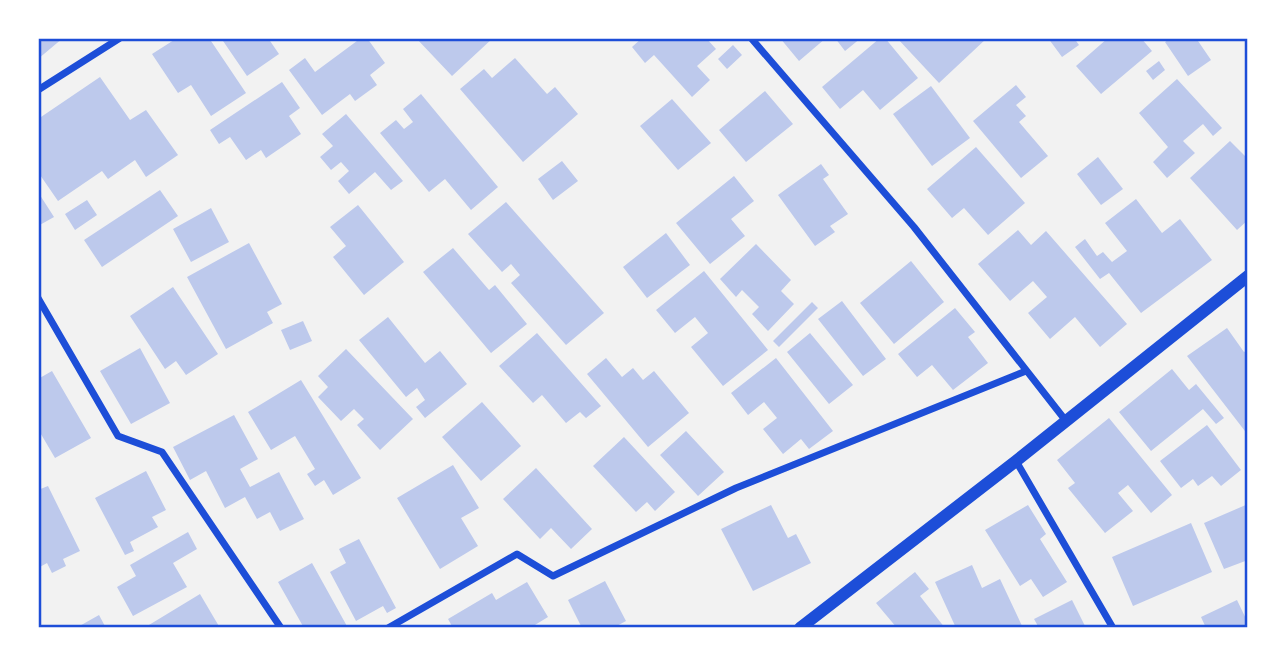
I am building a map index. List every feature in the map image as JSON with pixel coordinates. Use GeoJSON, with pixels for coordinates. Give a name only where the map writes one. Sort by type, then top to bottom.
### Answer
{"type":"FeatureCollection","features":[{"type":"Feature","properties":{"kind":"street"},"geometry":{"type":"LineString","coordinates":[[38,90],[120,38]]}},
{"type":"Feature","properties":{"kind":"street"},"geometry":{"type":"LineString","coordinates":[[751,38],[914,227],[1066,421]]}},
{"type":"Feature","properties":{"kind":"street"},"geometry":{"type":"LineString","coordinates":[[800,628],[1016,461],[1248,276]]}},
{"type":"Feature","properties":{"kind":"street"},"geometry":{"type":"LineString","coordinates":[[38,298],[118,436],[162,452],[281,628]]}},
{"type":"Feature","properties":{"kind":"street"},"geometry":{"type":"LineString","coordinates":[[388,628],[517,554],[553,576],[736,488],[1026,371]]}},
{"type":"Feature","properties":{"kind":"street"},"geometry":{"type":"LineString","coordinates":[[1016,461],[1113,628]]}},
{"type":"Feature","properties":{"kind":"building"},"geometry":{"type":"Polygon","coordinates":[[[38,38],[63,38],[38,59],[38,38]]]}},
{"type":"Feature","properties":{"kind":"building"},"geometry":{"type":"Polygon","coordinates":[[[173,38],[209,38],[246,93],[211,116],[191,85],[178,93],[152,54],[174,40],[173,38]]]}},
{"type":"Feature","properties":{"kind":"building"},"geometry":{"type":"Polygon","coordinates":[[[221,38],[268,38],[279,54],[247,76],[221,38]]]}},
{"type":"Feature","properties":{"kind":"building"},"geometry":{"type":"Polygon","coordinates":[[[361,38],[367,38],[385,63],[370,75],[377,85],[355,101],[350,94],[322,115],[289,70],[305,58],[315,72],[361,38]]]}},
{"type":"Feature","properties":{"kind":"building"},"geometry":{"type":"Polygon","coordinates":[[[416,38],[493,38],[452,76],[416,38]]]}},
{"type":"Feature","properties":{"kind":"building"},"geometry":{"type":"Polygon","coordinates":[[[642,38],[706,38],[716,49],[697,66],[710,80],[692,97],[654,55],[645,63],[632,47],[642,38]]]}},
{"type":"Feature","properties":{"kind":"building"},"geometry":{"type":"Polygon","coordinates":[[[780,38],[826,38],[799,61],[780,38]]]}},
{"type":"Feature","properties":{"kind":"building"},"geometry":{"type":"Polygon","coordinates":[[[835,38],[861,38],[845,51],[835,38]]]}},
{"type":"Feature","properties":{"kind":"building"},"geometry":{"type":"Polygon","coordinates":[[[880,38],[885,38],[918,78],[880,110],[863,90],[840,109],[822,87],[880,38]]]}},
{"type":"Feature","properties":{"kind":"building"},"geometry":{"type":"Polygon","coordinates":[[[897,38],[987,38],[939,83],[897,38]]]}},
{"type":"Feature","properties":{"kind":"building"},"geometry":{"type":"Polygon","coordinates":[[[1048,38],[1074,38],[1079,45],[1062,57],[1048,38]]]}},
{"type":"Feature","properties":{"kind":"building"},"geometry":{"type":"Polygon","coordinates":[[[1108,38],[1141,38],[1152,51],[1101,94],[1076,66],[1108,38]]]}},
{"type":"Feature","properties":{"kind":"building"},"geometry":{"type":"Polygon","coordinates":[[[1171,38],[1196,38],[1211,60],[1188,76],[1165,42],[1171,38]]]}},
{"type":"Feature","properties":{"kind":"building"},"geometry":{"type":"Polygon","coordinates":[[[733,45],[742,55],[727,69],[718,59],[733,45]]]}},
{"type":"Feature","properties":{"kind":"building"},"geometry":{"type":"Polygon","coordinates":[[[515,58],[547,94],[555,87],[578,114],[523,162],[460,89],[484,69],[492,78],[515,58]]]}},
{"type":"Feature","properties":{"kind":"building"},"geometry":{"type":"Polygon","coordinates":[[[1159,61],[1165,70],[1153,80],[1146,71],[1159,61]]]}},
{"type":"Feature","properties":{"kind":"building"},"geometry":{"type":"Polygon","coordinates":[[[100,77],[130,120],[146,110],[178,155],[146,177],[135,160],[108,179],[102,171],[58,201],[38,172],[38,119],[100,77]]]}},
{"type":"Feature","properties":{"kind":"building"},"geometry":{"type":"Polygon","coordinates":[[[1177,79],[1222,128],[1213,136],[1203,124],[1183,141],[1195,153],[1167,178],[1153,162],[1168,147],[1139,113],[1177,79]]]}},
{"type":"Feature","properties":{"kind":"building"},"geometry":{"type":"Polygon","coordinates":[[[282,82],[300,108],[289,116],[301,134],[266,158],[261,150],[246,160],[230,137],[219,144],[210,130],[282,82]]]}},
{"type":"Feature","properties":{"kind":"building"},"geometry":{"type":"Polygon","coordinates":[[[1016,85],[1026,97],[1016,105],[1026,116],[1019,122],[1048,156],[1021,178],[973,121],[1016,85]]]}},
{"type":"Feature","properties":{"kind":"building"},"geometry":{"type":"Polygon","coordinates":[[[931,86],[970,138],[932,166],[893,114],[931,86]]]}},
{"type":"Feature","properties":{"kind":"building"},"geometry":{"type":"Polygon","coordinates":[[[765,91],[793,124],[746,162],[719,130],[765,91]]]}},
{"type":"Feature","properties":{"kind":"building"},"geometry":{"type":"Polygon","coordinates":[[[421,94],[498,187],[471,210],[445,179],[429,192],[380,133],[396,120],[404,129],[413,122],[403,109],[421,94]]]}},
{"type":"Feature","properties":{"kind":"building"},"geometry":{"type":"Polygon","coordinates":[[[672,99],[711,143],[678,170],[640,126],[672,99]]]}},
{"type":"Feature","properties":{"kind":"building"},"geometry":{"type":"Polygon","coordinates":[[[346,114],[403,181],[391,190],[375,172],[349,194],[338,181],[349,171],[341,162],[331,170],[320,157],[333,146],[322,134],[346,114]]]}},
{"type":"Feature","properties":{"kind":"building"},"geometry":{"type":"Polygon","coordinates":[[[1230,141],[1248,159],[1248,220],[1237,230],[1190,178],[1230,141]]]}},
{"type":"Feature","properties":{"kind":"building"},"geometry":{"type":"Polygon","coordinates":[[[976,147],[1025,203],[988,235],[964,208],[952,218],[927,189],[976,147]]]}},
{"type":"Feature","properties":{"kind":"building"},"geometry":{"type":"Polygon","coordinates":[[[1098,157],[1123,189],[1101,205],[1077,174],[1098,157]]]}},
{"type":"Feature","properties":{"kind":"building"},"geometry":{"type":"Polygon","coordinates":[[[562,161],[578,181],[553,200],[538,179],[562,161]]]}},
{"type":"Feature","properties":{"kind":"building"},"geometry":{"type":"Polygon","coordinates":[[[821,164],[829,175],[823,179],[848,214],[830,226],[835,232],[815,246],[778,195],[821,164]]]}},
{"type":"Feature","properties":{"kind":"building"},"geometry":{"type":"Polygon","coordinates":[[[734,176],[754,201],[731,219],[745,236],[710,264],[676,223],[734,176]]]}},
{"type":"Feature","properties":{"kind":"building"},"geometry":{"type":"Polygon","coordinates":[[[160,190],[178,216],[102,267],[84,240],[160,190]]]}},
{"type":"Feature","properties":{"kind":"building"},"geometry":{"type":"Polygon","coordinates":[[[38,192],[54,217],[38,226],[38,192]]]}},
{"type":"Feature","properties":{"kind":"building"},"geometry":{"type":"Polygon","coordinates":[[[1136,199],[1162,233],[1180,219],[1212,260],[1141,313],[1109,273],[1100,279],[1075,247],[1085,239],[1097,256],[1103,252],[1112,262],[1127,251],[1105,223],[1136,199]]]}},
{"type":"Feature","properties":{"kind":"building"},"geometry":{"type":"Polygon","coordinates":[[[87,200],[97,215],[75,230],[65,214],[87,200]]]}},
{"type":"Feature","properties":{"kind":"building"},"geometry":{"type":"Polygon","coordinates":[[[506,202],[604,313],[566,345],[511,283],[520,275],[511,264],[502,272],[468,234],[506,202]]]}},
{"type":"Feature","properties":{"kind":"building"},"geometry":{"type":"Polygon","coordinates":[[[358,205],[404,262],[364,295],[333,257],[346,246],[330,227],[358,205]]]}},
{"type":"Feature","properties":{"kind":"building"},"geometry":{"type":"Polygon","coordinates":[[[211,208],[229,242],[191,262],[173,229],[211,208]]]}},
{"type":"Feature","properties":{"kind":"building"},"geometry":{"type":"Polygon","coordinates":[[[1018,230],[1031,245],[1046,231],[1127,324],[1100,347],[1075,317],[1050,339],[1028,313],[1047,297],[1033,281],[1010,301],[978,264],[1018,230]]]}},
{"type":"Feature","properties":{"kind":"building"},"geometry":{"type":"Polygon","coordinates":[[[666,233],[690,265],[647,298],[623,267],[666,233]]]}},
{"type":"Feature","properties":{"kind":"building"},"geometry":{"type":"Polygon","coordinates":[[[249,243],[282,304],[267,312],[273,323],[226,349],[187,277],[249,243]]]}},
{"type":"Feature","properties":{"kind":"building"},"geometry":{"type":"Polygon","coordinates":[[[756,244],[791,280],[781,291],[794,304],[768,331],[752,314],[759,307],[742,290],[736,297],[720,279],[756,244]]]}},
{"type":"Feature","properties":{"kind":"building"},"geometry":{"type":"Polygon","coordinates":[[[453,248],[489,290],[495,285],[527,324],[491,353],[423,272],[453,248]]]}},
{"type":"Feature","properties":{"kind":"building"},"geometry":{"type":"Polygon","coordinates":[[[911,261],[944,302],[894,344],[860,303],[911,261]]]}},
{"type":"Feature","properties":{"kind":"building"},"geometry":{"type":"Polygon","coordinates":[[[704,271],[768,350],[723,386],[691,347],[708,333],[695,317],[675,333],[656,310],[704,271]]]}},
{"type":"Feature","properties":{"kind":"building"},"geometry":{"type":"Polygon","coordinates":[[[173,287],[218,354],[186,375],[176,361],[165,369],[130,316],[173,287]]]}},
{"type":"Feature","properties":{"kind":"building"},"geometry":{"type":"Polygon","coordinates":[[[842,301],[886,359],[863,376],[818,319],[842,301]]]}},
{"type":"Feature","properties":{"kind":"building"},"geometry":{"type":"Polygon","coordinates":[[[812,302],[818,308],[779,347],[773,341],[812,302]]]}},
{"type":"Feature","properties":{"kind":"building"},"geometry":{"type":"Polygon","coordinates":[[[955,308],[975,332],[968,337],[988,363],[953,390],[932,365],[917,377],[898,354],[955,308]]]}},
{"type":"Feature","properties":{"kind":"building"},"geometry":{"type":"Polygon","coordinates":[[[388,317],[425,363],[440,351],[467,384],[425,418],[416,407],[425,400],[417,388],[406,397],[359,340],[388,317]]]}},
{"type":"Feature","properties":{"kind":"building"},"geometry":{"type":"Polygon","coordinates":[[[303,321],[312,341],[290,350],[281,330],[303,321]]]}},
{"type":"Feature","properties":{"kind":"building"},"geometry":{"type":"Polygon","coordinates":[[[1227,328],[1244,352],[1248,350],[1248,435],[1187,356],[1227,328]]]}},
{"type":"Feature","properties":{"kind":"building"},"geometry":{"type":"Polygon","coordinates":[[[537,333],[601,406],[586,418],[580,412],[566,423],[542,395],[533,403],[499,366],[537,333]]]}},
{"type":"Feature","properties":{"kind":"building"},"geometry":{"type":"Polygon","coordinates":[[[810,333],[853,385],[829,404],[787,352],[810,333]]]}},
{"type":"Feature","properties":{"kind":"building"},"geometry":{"type":"Polygon","coordinates":[[[140,348],[170,403],[131,424],[100,371],[140,348]]]}},
{"type":"Feature","properties":{"kind":"building"},"geometry":{"type":"Polygon","coordinates":[[[346,349],[413,419],[380,450],[357,425],[364,419],[354,409],[341,421],[318,397],[328,387],[318,376],[346,349]]]}},
{"type":"Feature","properties":{"kind":"building"},"geometry":{"type":"Polygon","coordinates":[[[606,358],[622,377],[633,368],[643,380],[654,371],[689,413],[648,447],[587,374],[606,358]]]}},
{"type":"Feature","properties":{"kind":"building"},"geometry":{"type":"Polygon","coordinates":[[[776,358],[833,431],[809,449],[801,439],[783,454],[763,429],[777,418],[764,402],[748,415],[731,393],[776,358]]]}},
{"type":"Feature","properties":{"kind":"building"},"geometry":{"type":"Polygon","coordinates":[[[1172,369],[1189,390],[1196,384],[1224,418],[1216,424],[1203,409],[1151,451],[1119,412],[1172,369]]]}},
{"type":"Feature","properties":{"kind":"building"},"geometry":{"type":"Polygon","coordinates":[[[52,371],[91,438],[55,458],[38,429],[38,379],[52,371]]]}},
{"type":"Feature","properties":{"kind":"building"},"geometry":{"type":"Polygon","coordinates":[[[301,380],[361,478],[333,495],[324,480],[315,486],[307,474],[315,469],[295,436],[271,450],[248,412],[301,380]]]}},
{"type":"Feature","properties":{"kind":"building"},"geometry":{"type":"Polygon","coordinates":[[[482,402],[521,446],[481,481],[442,437],[482,402]]]}},
{"type":"Feature","properties":{"kind":"building"},"geometry":{"type":"Polygon","coordinates":[[[234,415],[258,459],[240,469],[250,487],[279,472],[304,519],[280,531],[270,512],[257,519],[245,497],[225,508],[206,471],[190,480],[173,447],[234,415]]]}},
{"type":"Feature","properties":{"kind":"building"},"geometry":{"type":"Polygon","coordinates":[[[1109,418],[1172,495],[1151,513],[1128,485],[1118,493],[1133,511],[1105,533],[1068,488],[1075,483],[1057,460],[1109,418]]]}},
{"type":"Feature","properties":{"kind":"building"},"geometry":{"type":"Polygon","coordinates":[[[1207,425],[1241,470],[1221,486],[1212,476],[1198,486],[1193,479],[1181,488],[1160,461],[1207,425]]]}},
{"type":"Feature","properties":{"kind":"building"},"geometry":{"type":"Polygon","coordinates":[[[686,431],[724,472],[698,496],[660,455],[686,431]]]}},
{"type":"Feature","properties":{"kind":"building"},"geometry":{"type":"Polygon","coordinates":[[[624,437],[675,492],[655,511],[647,502],[636,512],[593,466],[624,437]]]}},
{"type":"Feature","properties":{"kind":"building"},"geometry":{"type":"Polygon","coordinates":[[[453,465],[479,508],[461,518],[478,546],[440,569],[397,498],[453,465]]]}},
{"type":"Feature","properties":{"kind":"building"},"geometry":{"type":"Polygon","coordinates":[[[536,468],[592,529],[571,549],[551,528],[540,539],[503,499],[536,468]]]}},
{"type":"Feature","properties":{"kind":"building"},"geometry":{"type":"Polygon","coordinates":[[[146,471],[166,510],[152,517],[158,527],[130,542],[134,551],[125,555],[95,498],[146,471]]]}},
{"type":"Feature","properties":{"kind":"building"},"geometry":{"type":"Polygon","coordinates":[[[48,486],[80,551],[63,559],[66,566],[52,573],[47,563],[38,568],[38,490],[48,486]]]}},
{"type":"Feature","properties":{"kind":"building"},"geometry":{"type":"Polygon","coordinates":[[[1248,504],[1248,560],[1224,569],[1204,523],[1248,504]]]}},
{"type":"Feature","properties":{"kind":"building"},"geometry":{"type":"Polygon","coordinates":[[[771,505],[788,538],[796,534],[811,563],[753,591],[721,529],[771,505]]]}},
{"type":"Feature","properties":{"kind":"building"},"geometry":{"type":"Polygon","coordinates":[[[1028,505],[1046,534],[1040,539],[1067,582],[1043,597],[1031,579],[1020,586],[985,530],[1028,505]]]}},
{"type":"Feature","properties":{"kind":"building"},"geometry":{"type":"Polygon","coordinates":[[[1191,523],[1212,572],[1133,606],[1112,557],[1191,523]]]}},
{"type":"Feature","properties":{"kind":"building"},"geometry":{"type":"Polygon","coordinates":[[[188,532],[197,549],[173,563],[187,587],[133,616],[117,587],[136,576],[130,565],[188,532]]]}},
{"type":"Feature","properties":{"kind":"building"},"geometry":{"type":"Polygon","coordinates":[[[359,539],[396,608],[387,613],[383,606],[356,621],[330,572],[346,563],[339,549],[359,539]]]}},
{"type":"Feature","properties":{"kind":"building"},"geometry":{"type":"Polygon","coordinates":[[[312,563],[348,628],[304,628],[278,582],[312,563]]]}},
{"type":"Feature","properties":{"kind":"building"},"geometry":{"type":"Polygon","coordinates":[[[972,565],[982,588],[1000,579],[1023,628],[956,628],[935,582],[972,565]]]}},
{"type":"Feature","properties":{"kind":"building"},"geometry":{"type":"Polygon","coordinates":[[[915,572],[929,589],[920,596],[945,628],[897,628],[876,603],[915,572]]]}},
{"type":"Feature","properties":{"kind":"building"},"geometry":{"type":"Polygon","coordinates":[[[605,581],[626,621],[613,628],[582,628],[568,600],[605,581]]]}},
{"type":"Feature","properties":{"kind":"building"},"geometry":{"type":"Polygon","coordinates":[[[527,582],[548,617],[530,628],[453,628],[448,619],[492,593],[496,600],[527,582]]]}},
{"type":"Feature","properties":{"kind":"building"},"geometry":{"type":"Polygon","coordinates":[[[200,594],[220,628],[144,628],[200,594]]]}},
{"type":"Feature","properties":{"kind":"building"},"geometry":{"type":"Polygon","coordinates":[[[1072,600],[1086,628],[1039,628],[1034,619],[1072,600]]]}},
{"type":"Feature","properties":{"kind":"building"},"geometry":{"type":"Polygon","coordinates":[[[1237,600],[1248,628],[1206,628],[1201,617],[1237,600]]]}},
{"type":"Feature","properties":{"kind":"building"},"geometry":{"type":"Polygon","coordinates":[[[99,615],[106,628],[76,628],[99,615]]]}}]}
